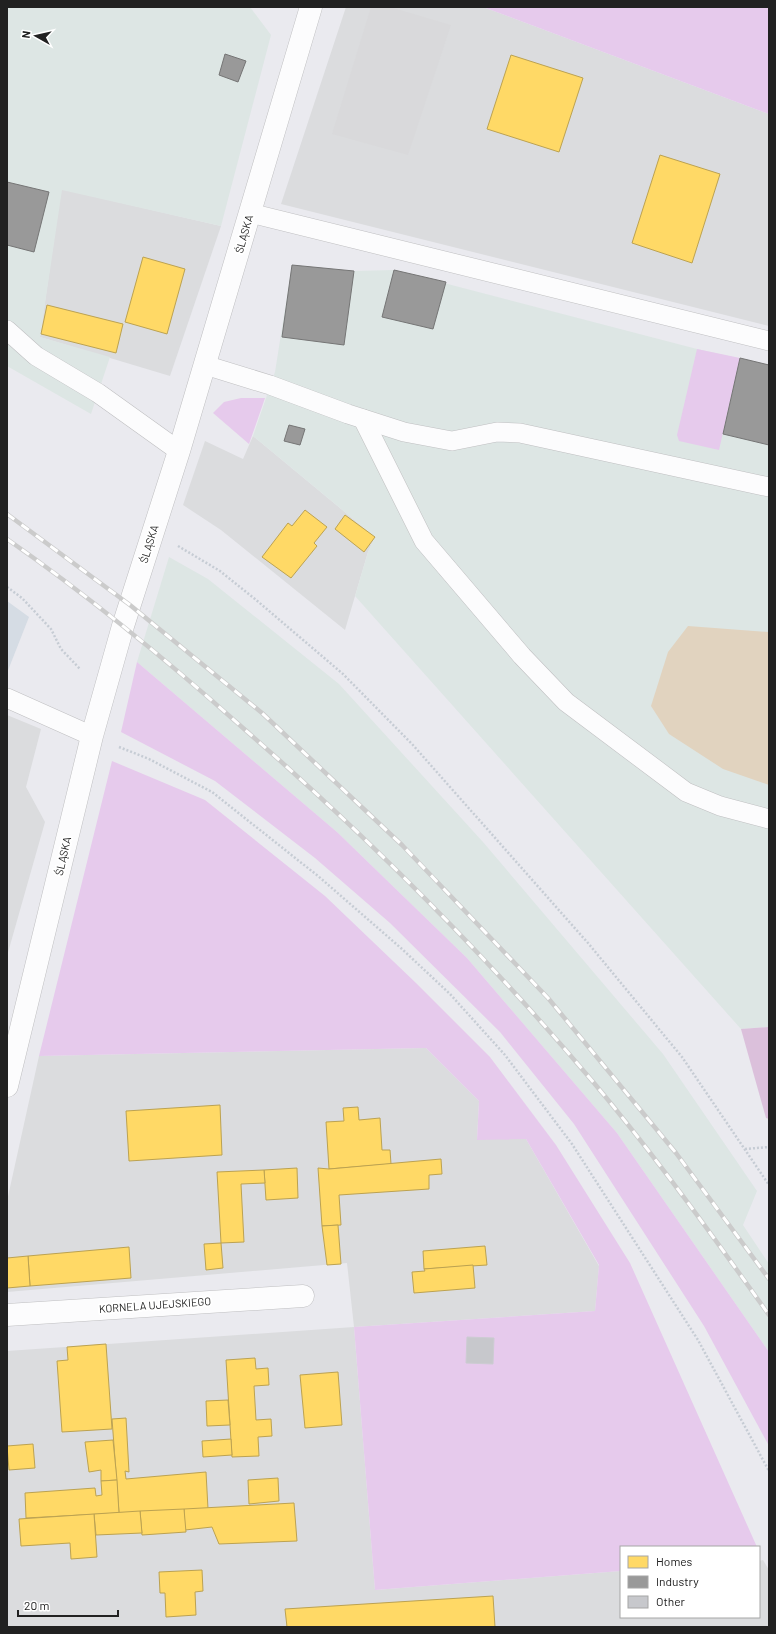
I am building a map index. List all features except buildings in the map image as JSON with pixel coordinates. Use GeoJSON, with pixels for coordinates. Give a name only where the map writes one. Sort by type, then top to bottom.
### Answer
{"type":"FeatureCollection","features":[{"type":"Feature","properties":{"kind":"street","name":"ŚLĄSKA"},"geometry":{"type":"LineString","coordinates":[[7,1086],[92,736],[152,534],[205,365],[311,7]]}},
{"type":"Feature","properties":{"kind":"street","name":"KORNELA UJEJSKIEGO"},"geometry":{"type":"LineString","coordinates":[[7,1315],[303,1296]]}},
{"type":"Feature","properties":{"kind":"lane"},"geometry":{"type":"LineString","coordinates":[[250,213],[769,341]]}},
{"type":"Feature","properties":{"kind":"lane"},"geometry":{"type":"LineString","coordinates":[[7,330],[36,356],[98,393],[179,451]]}},
{"type":"Feature","properties":{"kind":"lane"},"geometry":{"type":"LineString","coordinates":[[205,365],[270,385],[404,432],[452,441],[497,432],[520,433],[769,487]]}},
{"type":"Feature","properties":{"kind":"lane"},"geometry":{"type":"LineString","coordinates":[[364,419],[424,541],[522,656],[566,702],[686,792],[720,806],[769,819]]}},
{"type":"Feature","properties":{"kind":"lane"},"geometry":{"type":"LineString","coordinates":[[7,698],[92,736]]}},
{"type":"Feature","properties":{"kind":"path"},"geometry":{"type":"LineString","coordinates":[[152,534],[180,546],[220,571],[255,599],[343,674],[412,744],[588,943],[682,1057],[769,1185]]}},
{"type":"Feature","properties":{"kind":"path"},"geometry":{"type":"LineString","coordinates":[[7,587],[22,598],[51,628],[61,649],[81,670],[106,688]]}},
{"type":"Feature","properties":{"kind":"path"},"geometry":{"type":"LineString","coordinates":[[92,736],[149,759],[212,792],[318,876],[402,949],[450,994],[505,1054],[572,1144],[698,1340],[769,1471]]}},
{"type":"Feature","properties":{"kind":"path"},"geometry":{"type":"LineString","coordinates":[[744,1149],[769,1147]]}},
{"type":"Feature","properties":{"kind":"shaded area"},"geometry":{"type":"Polygon","coordinates":[[[7,7],[250,7],[271,35],[221,226],[62,190],[40,337],[110,357],[91,414],[7,366],[7,7]]]}},
{"type":"Feature","properties":{"kind":"shaded area"},"geometry":{"type":"Polygon","coordinates":[[[346,7],[483,7],[769,114],[769,326],[281,204],[346,7]]]}},
{"type":"Feature","properties":{"kind":"shaded area"},"geometry":{"type":"Polygon","coordinates":[[[371,7],[390,7],[451,25],[408,155],[332,134],[371,7]]]}},
{"type":"Feature","properties":{"kind":"shaded area"},"geometry":{"type":"Polygon","coordinates":[[[483,7],[769,7],[769,114],[483,7]]]}},
{"type":"Feature","properties":{"kind":"shaded area"},"geometry":{"type":"Polygon","coordinates":[[[61,189],[221,226],[170,376],[40,337],[61,189]]]}},
{"type":"Feature","properties":{"kind":"shaded area"},"geometry":{"type":"Polygon","coordinates":[[[292,265],[354,271],[394,270],[697,349],[769,365],[769,1027],[741,1029],[355,596],[368,552],[375,537],[253,436],[275,372],[292,265]]]}},
{"type":"Feature","properties":{"kind":"shaded area"},"geometry":{"type":"Polygon","coordinates":[[[697,349],[740,358],[719,450],[679,441],[677,435],[697,349]]]}},
{"type":"Feature","properties":{"kind":"shaded area"},"geometry":{"type":"Polygon","coordinates":[[[241,398],[265,398],[249,444],[213,413],[224,402],[241,398]]]}},
{"type":"Feature","properties":{"kind":"shaded area"},"geometry":{"type":"Polygon","coordinates":[[[253,436],[375,537],[368,552],[345,630],[221,530],[183,505],[205,441],[243,459],[253,436]]]}},
{"type":"Feature","properties":{"kind":"shaded area"},"geometry":{"type":"Polygon","coordinates":[[[169,557],[208,579],[339,684],[483,842],[663,1054],[757,1191],[743,1225],[769,1264],[769,1352],[617,1133],[467,958],[337,832],[137,662],[169,557]]]}},
{"type":"Feature","properties":{"kind":"shaded area"},"geometry":{"type":"Polygon","coordinates":[[[7,601],[29,617],[7,673],[7,601]]]}},
{"type":"Feature","properties":{"kind":"shaded area"},"geometry":{"type":"Polygon","coordinates":[[[688,626],[769,632],[769,785],[723,769],[669,734],[651,706],[668,652],[688,626]]]}},
{"type":"Feature","properties":{"kind":"shaded area"},"geometry":{"type":"Polygon","coordinates":[[[137,662],[337,832],[467,958],[617,1133],[769,1352],[769,1446],[704,1326],[574,1124],[500,1032],[390,923],[315,858],[215,781],[121,732],[137,662]]]}},
{"type":"Feature","properties":{"kind":"shaded area"},"geometry":{"type":"Polygon","coordinates":[[[7,715],[41,729],[26,787],[45,822],[7,956],[7,715]]]}},
{"type":"Feature","properties":{"kind":"shaded area"},"geometry":{"type":"Polygon","coordinates":[[[112,761],[205,800],[325,896],[416,983],[490,1057],[556,1145],[630,1263],[757,1546],[620,1546],[620,1571],[375,1590],[354,1327],[595,1311],[599,1265],[526,1139],[477,1140],[479,1101],[426,1048],[39,1056],[112,761]]]}},
{"type":"Feature","properties":{"kind":"shaded area"},"geometry":{"type":"Polygon","coordinates":[[[769,1027],[769,1119],[766,1118],[741,1029],[769,1027]]]}},
{"type":"Feature","properties":{"kind":"shaded area"},"geometry":{"type":"Polygon","coordinates":[[[426,1048],[479,1101],[477,1139],[526,1139],[599,1266],[595,1311],[354,1327],[347,1263],[7,1292],[7,1201],[39,1056],[426,1048]]]}},
{"type":"Feature","properties":{"kind":"shaded area"},"geometry":{"type":"Polygon","coordinates":[[[354,1327],[375,1590],[620,1571],[620,1618],[760,1618],[760,1561],[763,1560],[769,1570],[769,1627],[7,1627],[7,1351],[354,1327]]]}},
{"type":"Feature","properties":{"kind":"railway"},"geometry":{"type":"LineString","coordinates":[[7,514],[130,605],[262,713],[402,845],[548,998],[676,1153],[769,1279]]}},
{"type":"Feature","properties":{"kind":"railway"},"geometry":{"type":"LineString","coordinates":[[7,539],[128,630],[186,678],[290,769],[381,854],[425,898],[511,989],[594,1083],[640,1139],[684,1197],[769,1315]]}}]}
